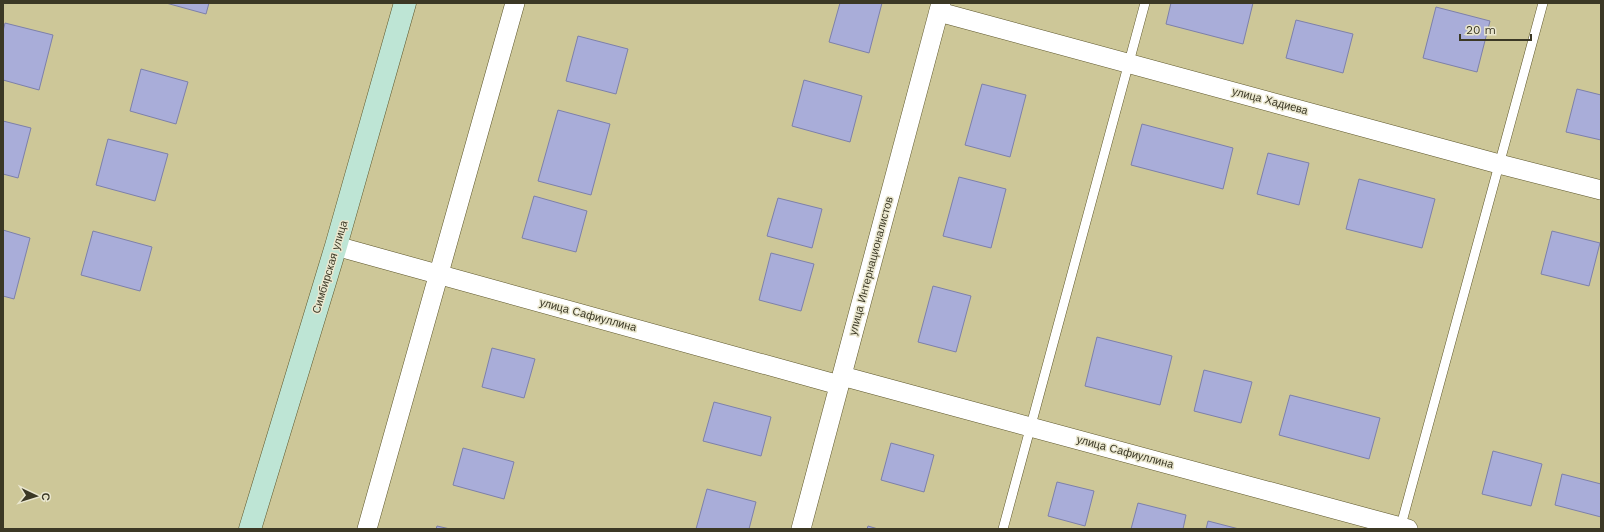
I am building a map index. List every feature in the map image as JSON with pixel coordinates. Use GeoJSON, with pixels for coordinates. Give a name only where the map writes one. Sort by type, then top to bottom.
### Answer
{"type":"FeatureCollection","features":[{"type":"Feature","properties":{"kind":"main road","name":"Симбирская улица"},"geometry":{"type":"LineString","coordinates":[[250,529],[336,246],[405,3]]}},
{"type":"Feature","properties":{"kind":"street"},"geometry":{"type":"LineString","coordinates":[[367,529],[516,3]]}},
{"type":"Feature","properties":{"kind":"street","name":"улица Хадиева"},"geometry":{"type":"LineString","coordinates":[[940,8],[1129,63],[1499,164],[1601,190]]}},
{"type":"Feature","properties":{"kind":"street","name":"улица Интернационалистов"},"geometry":{"type":"LineString","coordinates":[[801,529],[940,8]]}},
{"type":"Feature","properties":{"kind":"street","name":"улица Сафиуллина"},"geometry":{"type":"LineString","coordinates":[[336,246],[840,380],[1031,426],[1403,528]]}},
{"type":"Feature","properties":{"kind":"lane"},"geometry":{"type":"LineString","coordinates":[[1003,529],[1145,3]]}},
{"type":"Feature","properties":{"kind":"lane"},"geometry":{"type":"LineString","coordinates":[[1403,528],[1543,3]]}},
{"type":"Feature","properties":{"kind":"building"},"geometry":{"type":"Polygon","coordinates":[[[166,3],[209,3],[206,14],[166,3]]]}},
{"type":"Feature","properties":{"kind":"building"},"geometry":{"type":"Polygon","coordinates":[[[840,3],[882,3],[869,53],[829,42],[840,3]]]}},
{"type":"Feature","properties":{"kind":"building"},"geometry":{"type":"Polygon","coordinates":[[[1171,3],[1253,3],[1243,44],[1166,24],[1171,3]]]}},
{"type":"Feature","properties":{"kind":"building"},"geometry":{"type":"Polygon","coordinates":[[[1436,7],[1490,21],[1477,72],[1423,58],[1436,7]]]}},
{"type":"Feature","properties":{"kind":"building"},"geometry":{"type":"Polygon","coordinates":[[[1296,20],[1353,34],[1343,73],[1286,58],[1296,20]]]}},
{"type":"Feature","properties":{"kind":"building"},"geometry":{"type":"Polygon","coordinates":[[[5,23],[53,35],[39,90],[3,80],[3,31],[5,23]]]}},
{"type":"Feature","properties":{"kind":"building"},"geometry":{"type":"Polygon","coordinates":[[[578,36],[628,49],[616,94],[566,81],[578,36]]]}},
{"type":"Feature","properties":{"kind":"building"},"geometry":{"type":"Polygon","coordinates":[[[141,69],[188,82],[176,124],[130,111],[141,69]]]}},
{"type":"Feature","properties":{"kind":"building"},"geometry":{"type":"Polygon","coordinates":[[[804,80],[862,96],[850,142],[792,126],[804,80]]]}},
{"type":"Feature","properties":{"kind":"building"},"geometry":{"type":"Polygon","coordinates":[[[982,84],[1026,95],[1010,157],[965,145],[982,84]]]}},
{"type":"Feature","properties":{"kind":"building"},"geometry":{"type":"Polygon","coordinates":[[[1577,89],[1601,95],[1601,140],[1566,132],[1577,89]]]}},
{"type":"Feature","properties":{"kind":"building"},"geometry":{"type":"Polygon","coordinates":[[[558,110],[610,124],[591,195],[538,181],[558,110]]]}},
{"type":"Feature","properties":{"kind":"building"},"geometry":{"type":"Polygon","coordinates":[[[3,121],[31,128],[18,178],[3,174],[3,121]]]}},
{"type":"Feature","properties":{"kind":"building"},"geometry":{"type":"Polygon","coordinates":[[[1142,124],[1233,148],[1223,189],[1131,165],[1142,124]]]}},
{"type":"Feature","properties":{"kind":"building"},"geometry":{"type":"Polygon","coordinates":[[[108,139],[168,154],[155,201],[96,185],[108,139]]]}},
{"type":"Feature","properties":{"kind":"building"},"geometry":{"type":"Polygon","coordinates":[[[1268,153],[1309,163],[1299,205],[1257,194],[1268,153]]]}},
{"type":"Feature","properties":{"kind":"building"},"geometry":{"type":"Polygon","coordinates":[[[959,177],[1006,189],[991,248],[943,236],[959,177]]]}},
{"type":"Feature","properties":{"kind":"building"},"geometry":{"type":"Polygon","coordinates":[[[1359,179],[1435,199],[1422,248],[1346,229],[1359,179]]]}},
{"type":"Feature","properties":{"kind":"building"},"geometry":{"type":"Polygon","coordinates":[[[534,196],[587,211],[576,252],[522,238],[534,196]]]}},
{"type":"Feature","properties":{"kind":"building"},"geometry":{"type":"Polygon","coordinates":[[[778,198],[822,209],[812,248],[767,236],[778,198]]]}},
{"type":"Feature","properties":{"kind":"building"},"geometry":{"type":"Polygon","coordinates":[[[3,230],[30,238],[14,299],[3,296],[3,230]]]}},
{"type":"Feature","properties":{"kind":"building"},"geometry":{"type":"Polygon","coordinates":[[[93,231],[152,247],[140,291],[81,275],[93,231]]]}},
{"type":"Feature","properties":{"kind":"building"},"geometry":{"type":"Polygon","coordinates":[[[1552,231],[1600,243],[1589,286],[1541,274],[1552,231]]]}},
{"type":"Feature","properties":{"kind":"building"},"geometry":{"type":"Polygon","coordinates":[[[771,253],[814,264],[801,311],[759,300],[771,253]]]}},
{"type":"Feature","properties":{"kind":"building"},"geometry":{"type":"Polygon","coordinates":[[[933,286],[971,296],[956,352],[918,342],[933,286]]]}},
{"type":"Feature","properties":{"kind":"building"},"geometry":{"type":"Polygon","coordinates":[[[1097,337],[1172,356],[1160,405],[1085,386],[1097,337]]]}},
{"type":"Feature","properties":{"kind":"building"},"geometry":{"type":"Polygon","coordinates":[[[492,348],[535,359],[524,398],[482,387],[492,348]]]}},
{"type":"Feature","properties":{"kind":"building"},"geometry":{"type":"Polygon","coordinates":[[[1204,370],[1252,382],[1241,423],[1194,411],[1204,370]]]}},
{"type":"Feature","properties":{"kind":"building"},"geometry":{"type":"Polygon","coordinates":[[[1290,395],[1380,418],[1369,459],[1279,435],[1290,395]]]}},
{"type":"Feature","properties":{"kind":"building"},"geometry":{"type":"Polygon","coordinates":[[[714,402],[771,417],[761,456],[703,441],[714,402]]]}},
{"type":"Feature","properties":{"kind":"building"},"geometry":{"type":"Polygon","coordinates":[[[891,443],[934,455],[924,492],[881,480],[891,443]]]}},
{"type":"Feature","properties":{"kind":"building"},"geometry":{"type":"Polygon","coordinates":[[[463,448],[514,462],[504,499],[453,485],[463,448]]]}},
{"type":"Feature","properties":{"kind":"building"},"geometry":{"type":"Polygon","coordinates":[[[1493,451],[1542,464],[1531,506],[1482,494],[1493,451]]]}},
{"type":"Feature","properties":{"kind":"building"},"geometry":{"type":"Polygon","coordinates":[[[1562,474],[1601,484],[1601,517],[1555,505],[1562,474]]]}},
{"type":"Feature","properties":{"kind":"building"},"geometry":{"type":"Polygon","coordinates":[[[1057,482],[1094,491],[1085,526],[1048,516],[1057,482]]]}},
{"type":"Feature","properties":{"kind":"building"},"geometry":{"type":"Polygon","coordinates":[[[707,489],[756,502],[749,529],[696,529],[707,489]]]}},
{"type":"Feature","properties":{"kind":"building"},"geometry":{"type":"Polygon","coordinates":[[[1138,503],[1186,515],[1183,529],[1131,529],[1138,503]]]}},
{"type":"Feature","properties":{"kind":"building"},"geometry":{"type":"Polygon","coordinates":[[[1208,521],[1239,529],[1206,529],[1208,521]]]}},
{"type":"Feature","properties":{"kind":"building"},"geometry":{"type":"Polygon","coordinates":[[[437,526],[450,529],[436,529],[437,526]]]}},
{"type":"Feature","properties":{"kind":"building"},"geometry":{"type":"Polygon","coordinates":[[[868,526],[878,529],[867,529],[868,526]]]}}]}
